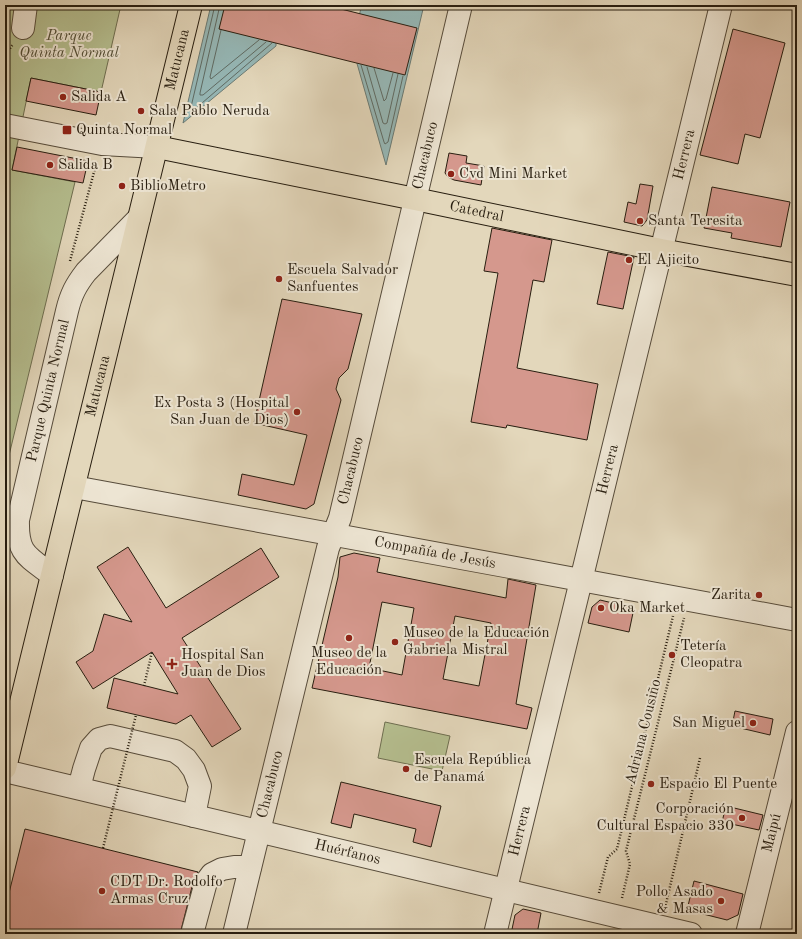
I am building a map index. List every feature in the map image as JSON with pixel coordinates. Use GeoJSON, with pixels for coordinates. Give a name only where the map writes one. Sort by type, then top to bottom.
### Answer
{"type":"FeatureCollection","features":[{"type":"Feature","properties":{"kind":"main road","name":"Matucana"},"geometry":{"type":"LineString","coordinates":[[5,769],[191,5]]}},
{"type":"Feature","properties":{"kind":"main road","name":"Catedral"},"geometry":{"type":"LineString","coordinates":[[157,147],[661,250],[797,275]]}},
{"type":"Feature","properties":{"kind":"street"},"geometry":{"type":"LineString","coordinates":[[23,28],[26,5]]}},
{"type":"Feature","properties":{"kind":"street","name":"Chacabuco"},"geometry":{"type":"LineString","coordinates":[[234,934],[328,548],[340,518],[461,5]]}},
{"type":"Feature","properties":{"kind":"street","name":"Herrera"},"geometry":{"type":"LineString","coordinates":[[495,934],[721,5]]}},
{"type":"Feature","properties":{"kind":"street"},"geometry":{"type":"LineString","coordinates":[[5,125],[102,144],[157,147]]}},
{"type":"Feature","properties":{"kind":"street","name":"Parque Quinta Normal"},"geometry":{"type":"LineString","coordinates":[[52,575],[22,550],[19,538],[18,520],[66,311],[74,288],[86,272],[140,218]]}},
{"type":"Feature","properties":{"kind":"street","name":"Compañía de Jesús"},"geometry":{"type":"LineString","coordinates":[[74,487],[333,533],[797,620]]}},
{"type":"Feature","properties":{"kind":"street","name":"Maipú"},"geometry":{"type":"LineString","coordinates":[[747,934],[797,732]]}},
{"type":"Feature","properties":{"kind":"street"},"geometry":{"type":"LineString","coordinates":[[79,788],[91,748],[99,739],[110,736],[175,751],[186,759],[194,770],[200,786],[194,816]]}},
{"type":"Feature","properties":{"kind":"street","name":"Huérfanos"},"geometry":{"type":"LineString","coordinates":[[5,769],[194,816],[691,934]]}},
{"type":"Feature","properties":{"kind":"street"},"geometry":{"type":"LineString","coordinates":[[192,934],[206,882],[212,874],[222,869],[250,867]]}},
{"type":"Feature","properties":{"kind":"path"},"geometry":{"type":"LineString","coordinates":[[70,264],[70,258],[102,144]]}},
{"type":"Feature","properties":{"kind":"path","name":"Adriana Cousiño"},"geometry":{"type":"LineString","coordinates":[[594,911],[608,857],[617,849],[683,599]]}},
{"type":"Feature","properties":{"kind":"path","name":"Adriana Cousiño"},"geometry":{"type":"LineString","coordinates":[[617,916],[630,864],[626,851],[683,599]]}},
{"type":"Feature","properties":{"kind":"path"},"geometry":{"type":"LineString","coordinates":[[144,686],[152,652]]}},
{"type":"Feature","properties":{"kind":"path"},"geometry":{"type":"LineString","coordinates":[[103,848],[136,715]]}},
{"type":"Feature","properties":{"kind":"path"},"geometry":{"type":"LineString","coordinates":[[666,903],[700,758]]}},
{"type":"Feature","properties":{"kind":"green space","name":"Parque Quinta Normal"},"geometry":{"type":"Polygon","coordinates":[[[5,5],[121,5],[101,92],[31,78],[12,170],[75,182],[5,472],[5,5]]]}},
{"type":"Feature","properties":{"kind":"green space"},"geometry":{"type":"Polygon","coordinates":[[[385,722],[450,736],[442,771],[378,758],[385,722]]]}},
{"type":"Feature","properties":{"kind":"water"},"geometry":{"type":"Polygon","coordinates":[[[211,5],[276,5],[276,46],[183,123],[211,5]]]}},
{"type":"Feature","properties":{"kind":"water"},"geometry":{"type":"Polygon","coordinates":[[[366,5],[424,5],[386,165],[352,46],[361,8],[366,5]]]}},
{"type":"Feature","properties":{"kind":"building"},"geometry":{"type":"Polygon","coordinates":[[[225,5],[325,5],[417,28],[405,75],[219,29],[225,5]]]}},
{"type":"Feature","properties":{"kind":"building"},"geometry":{"type":"Polygon","coordinates":[[[733,29],[785,43],[760,138],[745,134],[738,164],[700,155],[733,29]]]}},
{"type":"Feature","properties":{"kind":"building","name":"Salida A"},"geometry":{"type":"Polygon","coordinates":[[[31,78],[101,92],[96,115],[26,101],[31,78]]]}},
{"type":"Feature","properties":{"kind":"building","name":"Salida B"},"geometry":{"type":"Polygon","coordinates":[[[17,147],[88,161],[83,183],[12,170],[17,147]]]}},
{"type":"Feature","properties":{"kind":"building"},"geometry":{"type":"Polygon","coordinates":[[[449,153],[467,156],[466,163],[484,166],[481,185],[454,180],[448,177],[445,173],[449,153]]]}},
{"type":"Feature","properties":{"kind":"building"},"geometry":{"type":"Polygon","coordinates":[[[640,184],[653,186],[647,220],[642,226],[624,222],[628,202],[636,204],[640,184]]]}},
{"type":"Feature","properties":{"kind":"building"},"geometry":{"type":"Polygon","coordinates":[[[712,187],[790,202],[781,247],[731,238],[732,233],[704,228],[712,187]]]}},
{"type":"Feature","properties":{"kind":"building"},"geometry":{"type":"Polygon","coordinates":[[[492,228],[552,240],[544,282],[533,280],[517,368],[598,384],[587,440],[507,425],[506,428],[471,422],[498,273],[484,271],[492,228]]]}},
{"type":"Feature","properties":{"kind":"building"},"geometry":{"type":"Polygon","coordinates":[[[608,252],[634,257],[623,309],[597,304],[608,252]]]}},
{"type":"Feature","properties":{"kind":"building","name":"Ex Posta 3 (Hospital San Juan de Dios)"},"geometry":{"type":"Polygon","coordinates":[[[282,299],[362,314],[348,369],[339,378],[336,389],[341,400],[314,504],[306,509],[238,495],[242,474],[294,485],[307,435],[254,423],[282,299]]]}},
{"type":"Feature","properties":{"kind":"building"},"geometry":{"type":"Polygon","coordinates":[[[128,547],[166,608],[261,548],[279,577],[182,638],[241,729],[212,747],[191,715],[176,724],[107,708],[114,678],[178,694],[152,652],[93,689],[76,662],[93,651],[104,614],[132,622],[97,567],[128,547]]]}},
{"type":"Feature","properties":{"kind":"building"},"geometry":{"type":"Polygon","coordinates":[[[354,553],[380,558],[377,572],[506,598],[508,579],[536,585],[516,704],[532,708],[527,729],[312,688],[338,577],[340,557],[354,553]],[[382,602],[369,668],[402,675],[414,608],[382,602]],[[455,616],[443,679],[479,686],[491,623],[455,616]]]}},
{"type":"Feature","properties":{"kind":"building"},"geometry":{"type":"Polygon","coordinates":[[[600,600],[634,608],[629,632],[588,623],[592,607],[600,600]]]}},
{"type":"Feature","properties":{"kind":"building","name":"San Miguel"},"geometry":{"type":"Polygon","coordinates":[[[735,711],[773,719],[770,735],[732,726],[735,711]]]}},
{"type":"Feature","properties":{"kind":"building"},"geometry":{"type":"Polygon","coordinates":[[[341,782],[441,806],[431,847],[413,842],[416,829],[354,814],[351,828],[331,823],[341,782]]]}},
{"type":"Feature","properties":{"kind":"building","name":"Corporación Cultural Espacio 330"},"geometry":{"type":"Polygon","coordinates":[[[726,806],[763,815],[759,830],[722,822],[726,806]]]}},
{"type":"Feature","properties":{"kind":"building","name":"CDT Dr. Rodolfo Armas Cruz"},"geometry":{"type":"Polygon","coordinates":[[[25,829],[198,872],[194,879],[180,934],[5,934],[5,909],[25,829]]]}},
{"type":"Feature","properties":{"kind":"building"},"geometry":{"type":"Polygon","coordinates":[[[694,881],[743,894],[738,915],[727,920],[687,910],[694,881]]]}},
{"type":"Feature","properties":{"kind":"building"},"geometry":{"type":"Polygon","coordinates":[[[523,909],[541,913],[537,934],[511,934],[515,915],[523,909]]]}},
{"type":"Feature","properties":{"kind":"place","name":"Salida A"},"geometry":{"type":"Point","coordinates":[63,97]}},
{"type":"Feature","properties":{"kind":"place","name":"Sala Pablo Neruda"},"geometry":{"type":"Point","coordinates":[141,111]}},
{"type":"Feature","properties":{"kind":"place","name":"Quinta Normal"},"geometry":{"type":"Point","coordinates":[67,130]}},
{"type":"Feature","properties":{"kind":"place","name":"Salida B"},"geometry":{"type":"Point","coordinates":[50,165]}},
{"type":"Feature","properties":{"kind":"place","name":"Cvd Mini Market"},"geometry":{"type":"Point","coordinates":[451,174]}},
{"type":"Feature","properties":{"kind":"place","name":"BiblioMetro"},"geometry":{"type":"Point","coordinates":[122,186]}},
{"type":"Feature","properties":{"kind":"place","name":"Santa Teresita"},"geometry":{"type":"Point","coordinates":[640,221]}},
{"type":"Feature","properties":{"kind":"place","name":"El Ajicito"},"geometry":{"type":"Point","coordinates":[629,260]}},
{"type":"Feature","properties":{"kind":"place","name":"Escuela Salvador Sanfuentes"},"geometry":{"type":"Point","coordinates":[279,279]}},
{"type":"Feature","properties":{"kind":"place","name":"Ex Posta 3 (Hospital San Juan de Dios)"},"geometry":{"type":"Point","coordinates":[297,412]}},
{"type":"Feature","properties":{"kind":"place","name":"Zarita"},"geometry":{"type":"Point","coordinates":[759,595]}},
{"type":"Feature","properties":{"kind":"place","name":"Oka Market"},"geometry":{"type":"Point","coordinates":[601,608]}},
{"type":"Feature","properties":{"kind":"place","name":"Museo de la Educación"},"geometry":{"type":"Point","coordinates":[349,638]}},
{"type":"Feature","properties":{"kind":"place","name":"Museo de la Educación Gabriela Mistral"},"geometry":{"type":"Point","coordinates":[395,642]}},
{"type":"Feature","properties":{"kind":"place","name":"Tetería Cleopatra"},"geometry":{"type":"Point","coordinates":[672,655]}},
{"type":"Feature","properties":{"kind":"place","name":"Hospital San Juan de Dios"},"geometry":{"type":"Point","coordinates":[172,664]}},
{"type":"Feature","properties":{"kind":"place","name":"San Miguel"},"geometry":{"type":"Point","coordinates":[753,723]}},
{"type":"Feature","properties":{"kind":"place","name":"Escuela República de Panamá"},"geometry":{"type":"Point","coordinates":[406,769]}},
{"type":"Feature","properties":{"kind":"place","name":"Espacio El Puente"},"geometry":{"type":"Point","coordinates":[651,784]}},
{"type":"Feature","properties":{"kind":"place","name":"Corporación Cultural Espacio 330"},"geometry":{"type":"Point","coordinates":[742,818]}},
{"type":"Feature","properties":{"kind":"place","name":"CDT Dr. Rodolfo Armas Cruz"},"geometry":{"type":"Point","coordinates":[102,891]}},
{"type":"Feature","properties":{"kind":"place","name":"Pollo Asado & Masas"},"geometry":{"type":"Point","coordinates":[721,901]}}]}
